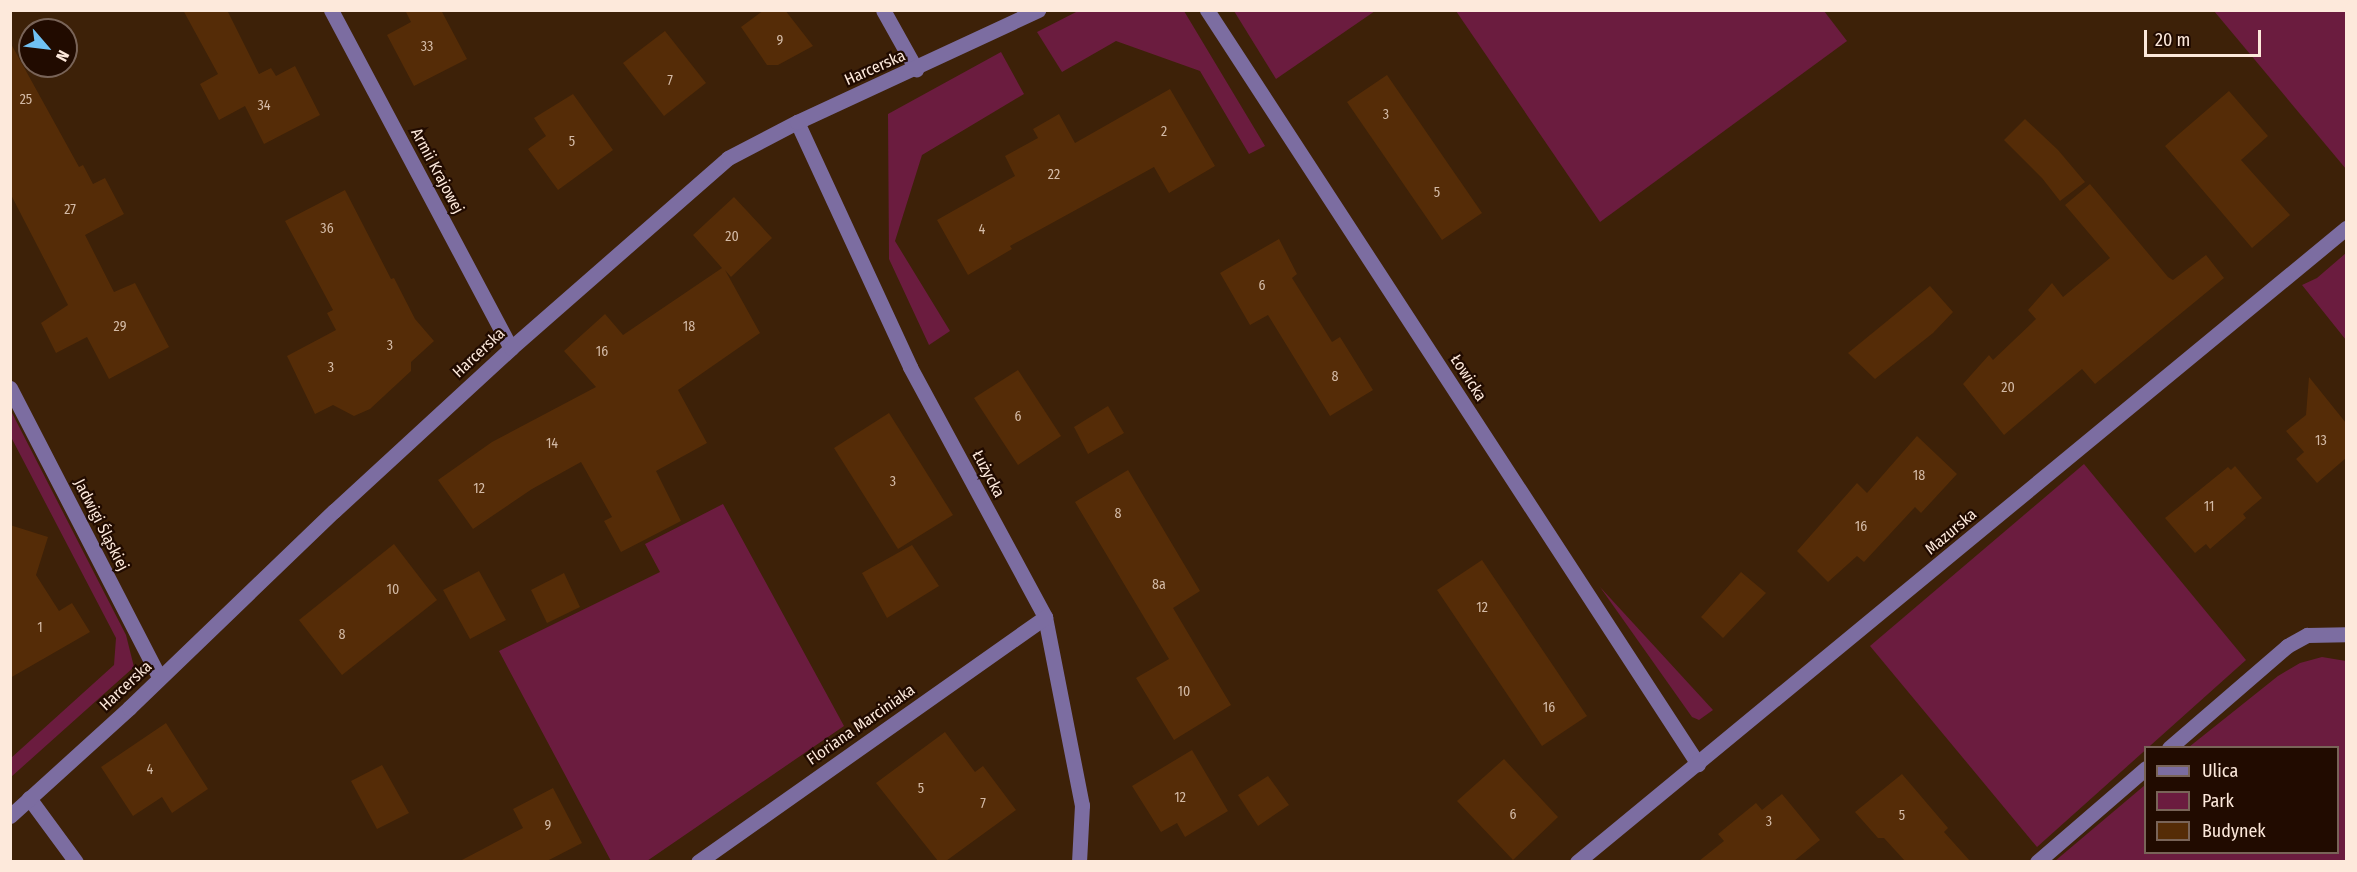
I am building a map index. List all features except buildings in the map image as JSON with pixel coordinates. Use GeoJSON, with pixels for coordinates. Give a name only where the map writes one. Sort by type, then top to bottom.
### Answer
{"type":"FeatureCollection","features":[{"type":"Feature","properties":{"kind":"street","name":"Armii Krajowej"},"geometry":{"type":"LineString","coordinates":[[331,10],[511,348]]}},
{"type":"Feature","properties":{"kind":"street"},"geometry":{"type":"LineString","coordinates":[[883,10],[916,69]]}},
{"type":"Feature","properties":{"kind":"street","name":"Harcerska"},"geometry":{"type":"LineString","coordinates":[[10,816],[511,348],[728,158],[797,122],[916,69],[1038,10]]}},
{"type":"Feature","properties":{"kind":"street","name":"Łowicka"},"geometry":{"type":"LineString","coordinates":[[1207,10],[1698,764]]}},
{"type":"Feature","properties":{"kind":"street","name":"Łużycka"},"geometry":{"type":"LineString","coordinates":[[797,122],[910,367],[1045,617],[1082,805],[1079,861]]}},
{"type":"Feature","properties":{"kind":"street","name":"Mazurska"},"geometry":{"type":"LineString","coordinates":[[1577,861],[1698,764],[2346,228]]}},
{"type":"Feature","properties":{"kind":"street","name":"Jadwigi Śląskiej"},"geometry":{"type":"LineString","coordinates":[[10,388],[160,678]]}},
{"type":"Feature","properties":{"kind":"street","name":"Floriana Marciniaka"},"geometry":{"type":"LineString","coordinates":[[698,861],[1045,617]]}},
{"type":"Feature","properties":{"kind":"street"},"geometry":{"type":"LineString","coordinates":[[2170,746],[2287,646],[2307,635],[2346,634]]}},
{"type":"Feature","properties":{"kind":"street"},"geometry":{"type":"LineString","coordinates":[[2037,861],[2144,769]]}},
{"type":"Feature","properties":{"kind":"street"},"geometry":{"type":"LineString","coordinates":[[29,798],[76,861]]}},
{"type":"Feature","properties":{"kind":"green space"},"geometry":{"type":"Polygon","coordinates":[[[1078,11],[1184,11],[1265,146],[1249,154],[1200,71],[1116,41],[1062,72],[1037,32],[1078,11]]]}},
{"type":"Feature","properties":{"kind":"green space"},"geometry":{"type":"Polygon","coordinates":[[[1234,11],[1375,11],[1276,79],[1234,11]]]}},
{"type":"Feature","properties":{"kind":"green space"},"geometry":{"type":"Polygon","coordinates":[[[1456,11],[1824,11],[1847,41],[1600,222],[1456,11]]]}},
{"type":"Feature","properties":{"kind":"green space"},"geometry":{"type":"Polygon","coordinates":[[[2214,11],[2346,11],[2346,169],[2214,11]]]}},
{"type":"Feature","properties":{"kind":"green space"},"geometry":{"type":"Polygon","coordinates":[[[1001,52],[1024,94],[922,155],[895,241],[950,331],[929,345],[889,259],[888,114],[1001,52]]]}},
{"type":"Feature","properties":{"kind":"green space"},"geometry":{"type":"Polygon","coordinates":[[[2346,253],[2346,340],[2302,285],[2317,278],[2346,253]]]}},
{"type":"Feature","properties":{"kind":"green space"},"geometry":{"type":"Polygon","coordinates":[[[11,411],[126,635],[134,667],[11,777],[11,758],[114,665],[116,638],[11,437],[11,411]]]}},
{"type":"Feature","properties":{"kind":"green space"},"geometry":{"type":"Polygon","coordinates":[[[2084,464],[2246,660],[2150,746],[2144,746],[2144,751],[2037,847],[1870,646],[2084,464]]]}},
{"type":"Feature","properties":{"kind":"green space"},"geometry":{"type":"Polygon","coordinates":[[[723,504],[844,726],[647,861],[611,861],[499,651],[660,572],[645,544],[723,504]]]}},
{"type":"Feature","properties":{"kind":"green space"},"geometry":{"type":"Polygon","coordinates":[[[1600,587],[1713,710],[1699,720],[1692,717],[1600,587]]]}},
{"type":"Feature","properties":{"kind":"green space"},"geometry":{"type":"Polygon","coordinates":[[[2322,657],[2346,661],[2346,861],[2055,861],[2144,786],[2144,854],[2339,854],[2339,746],[2190,746],[2278,676],[2300,663],[2322,657]]]}}]}
